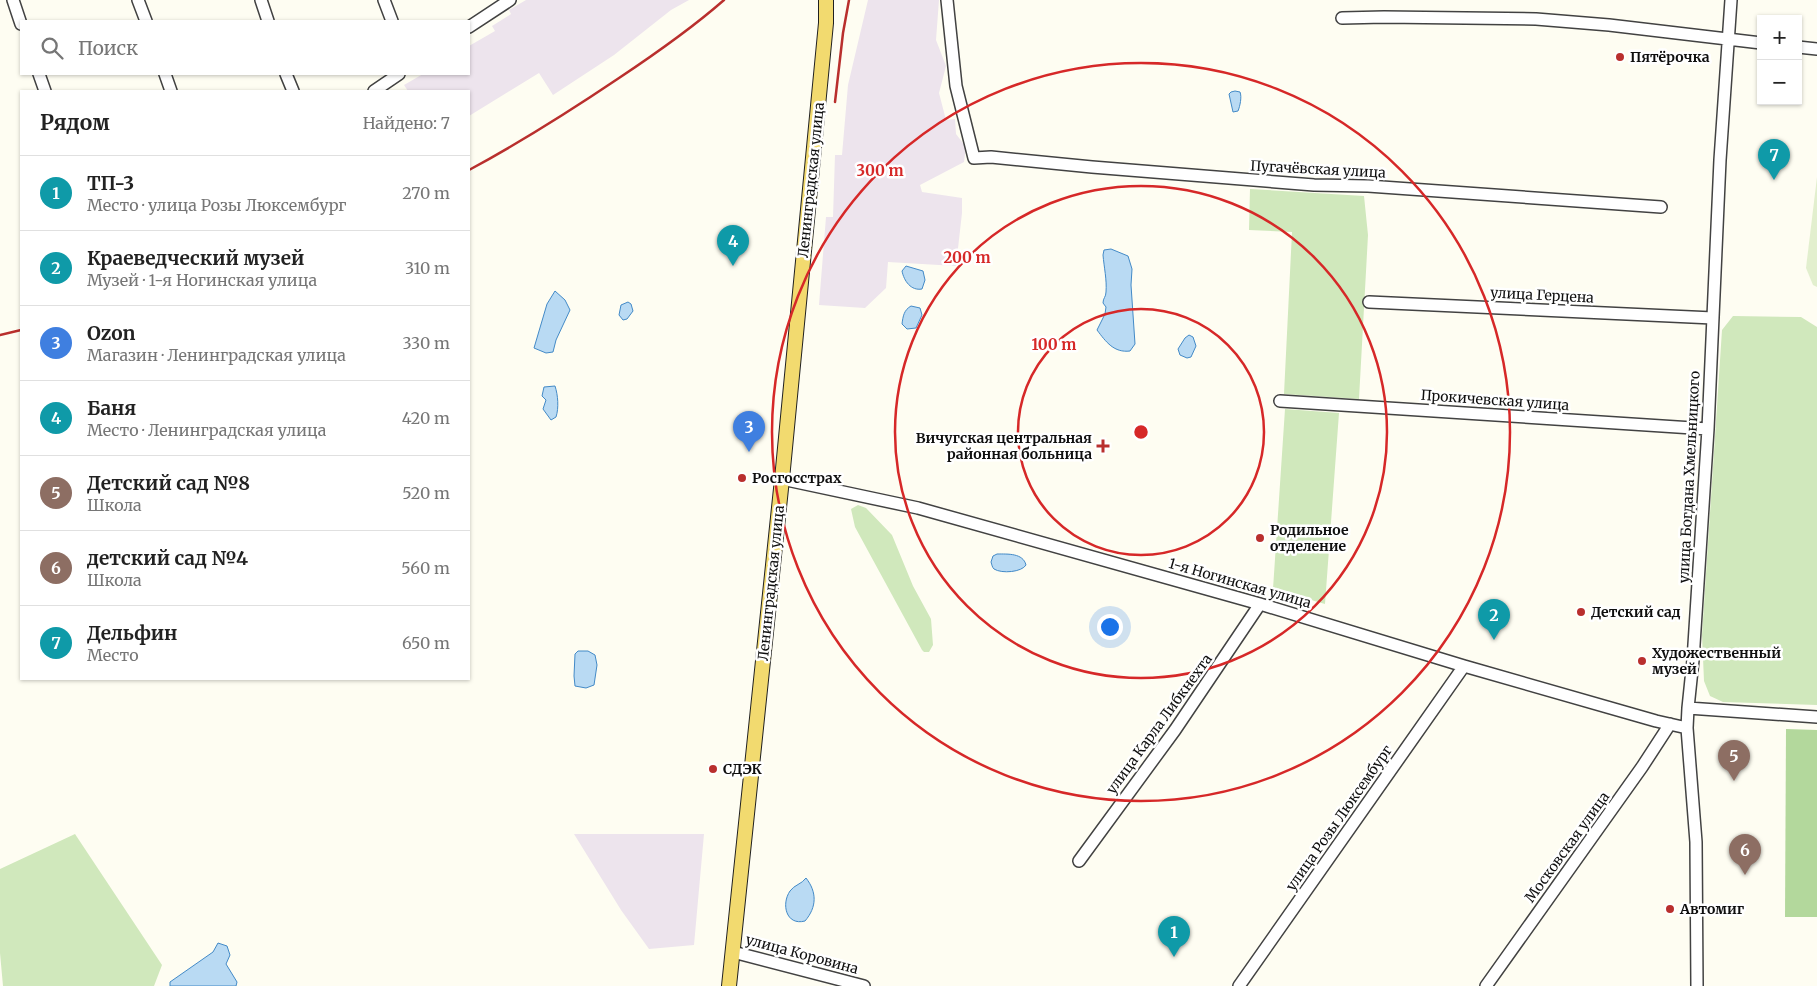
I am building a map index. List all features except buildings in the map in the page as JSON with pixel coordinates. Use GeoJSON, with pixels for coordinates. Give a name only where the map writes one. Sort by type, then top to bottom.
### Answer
{"type":"FeatureCollection","features":[{"type":"Feature","properties":{"kind":"main road","name":"Ленинградская улица"},"geometry":{"type":"LineString","coordinates":[[729,986],[782,479],[826,23],[826,0]]}},
{"type":"Feature","properties":{"kind":"street"},"geometry":{"type":"LineString","coordinates":[[13,0],[20,21]]}},
{"type":"Feature","properties":{"kind":"street"},"geometry":{"type":"LineString","coordinates":[[138,0],[146,20]]}},
{"type":"Feature","properties":{"kind":"street"},"geometry":{"type":"LineString","coordinates":[[261,0],[268,20]]}},
{"type":"Feature","properties":{"kind":"street"},"geometry":{"type":"LineString","coordinates":[[384,0],[392,20]]}},
{"type":"Feature","properties":{"kind":"street"},"geometry":{"type":"LineString","coordinates":[[470,26],[510,0]]}},
{"type":"Feature","properties":{"kind":"street","name":"Пугачёвская улица"},"geometry":{"type":"LineString","coordinates":[[947,0],[956,86],[974,158],[991,157],[1073,166],[1306,184],[1368,186],[1661,207]]}},
{"type":"Feature","properties":{"kind":"street","name":"улица Богдана Хмельницкого"},"geometry":{"type":"LineString","coordinates":[[1697,986],[1696,842],[1687,728],[1694,650],[1708,429],[1720,160],[1731,0]]}},
{"type":"Feature","properties":{"kind":"street"},"geometry":{"type":"LineString","coordinates":[[1342,18],[1536,19],[1608,25],[1757,42]]}},
{"type":"Feature","properties":{"kind":"street"},"geometry":{"type":"LineString","coordinates":[[1802,47],[1817,49]]}},
{"type":"Feature","properties":{"kind":"street"},"geometry":{"type":"LineString","coordinates":[[39,75],[45,90]]}},
{"type":"Feature","properties":{"kind":"street"},"geometry":{"type":"LineString","coordinates":[[165,75],[171,90]]}},
{"type":"Feature","properties":{"kind":"street"},"geometry":{"type":"LineString","coordinates":[[286,75],[293,90]]}},
{"type":"Feature","properties":{"kind":"street"},"geometry":{"type":"LineString","coordinates":[[375,90],[398,75]]}},
{"type":"Feature","properties":{"kind":"street","name":"улица Герцена"},"geometry":{"type":"LineString","coordinates":[[1369,302],[1713,318]]}},
{"type":"Feature","properties":{"kind":"street","name":"Прокичевская улица"},"geometry":{"type":"LineString","coordinates":[[1280,400],[1708,429]]}},
{"type":"Feature","properties":{"kind":"street","name":"1-я Ногинская улица"},"geometry":{"type":"LineString","coordinates":[[782,479],[918,508],[1260,604],[1464,666],[1656,721],[1687,728]]}},
{"type":"Feature","properties":{"kind":"street","name":"улица Карла Либкнехта"},"geometry":{"type":"LineString","coordinates":[[1079,860],[1175,730],[1260,604]]}},
{"type":"Feature","properties":{"kind":"street","name":"улица Розы Люксембург"},"geometry":{"type":"LineString","coordinates":[[1238,986],[1464,666]]}},
{"type":"Feature","properties":{"kind":"street"},"geometry":{"type":"LineString","coordinates":[[1688,708],[1817,717]]}},
{"type":"Feature","properties":{"kind":"street","name":"Московская улица"},"geometry":{"type":"LineString","coordinates":[[1486,986],[1642,768],[1670,724]]}},
{"type":"Feature","properties":{"kind":"street","name":"улица Коровина"},"geometry":{"type":"LineString","coordinates":[[733,952],[864,986]]}},
{"type":"Feature","properties":{"kind":"shaded area"},"geometry":{"type":"Polygon","coordinates":[[[526,0],[689,0],[671,10],[614,55],[553,95],[539,73],[470,115],[470,90],[407,90],[404,85],[421,75],[470,75],[470,45],[495,31],[492,26],[511,14],[509,10],[526,0]]]}},
{"type":"Feature","properties":{"kind":"shaded area"},"geometry":{"type":"Polygon","coordinates":[[[868,0],[939,0],[936,40],[946,66],[939,93],[946,120],[955,119],[956,134],[966,147],[964,162],[920,185],[922,192],[962,198],[956,266],[888,262],[886,288],[865,308],[819,305],[826,217],[833,217],[835,155],[842,155],[848,85],[868,0]]]}},
{"type":"Feature","properties":{"kind":"shaded area"},"geometry":{"type":"Polygon","coordinates":[[[574,834],[704,834],[694,945],[649,949],[621,910],[574,834]]]}},
{"type":"Feature","properties":{"kind":"green space"},"geometry":{"type":"Polygon","coordinates":[[[1817,177],[1817,287],[1813,285],[1806,268],[1817,177]]]}},
{"type":"Feature","properties":{"kind":"green space"},"geometry":{"type":"Polygon","coordinates":[[[1250,189],[1364,196],[1368,235],[1359,399],[1284,394],[1292,232],[1249,230],[1250,189]]]}},
{"type":"Feature","properties":{"kind":"green space"},"geometry":{"type":"Polygon","coordinates":[[[1733,316],[1801,317],[1817,327],[1817,705],[1723,702],[1710,696],[1704,681],[1702,635],[1722,330],[1733,316]]]}},
{"type":"Feature","properties":{"kind":"green space"},"geometry":{"type":"Polygon","coordinates":[[[1285,409],[1339,413],[1325,604],[1273,589],[1285,409]]]}},
{"type":"Feature","properties":{"kind":"green space"},"geometry":{"type":"Polygon","coordinates":[[[858,505],[866,508],[892,535],[913,586],[931,619],[933,645],[929,652],[922,650],[855,527],[851,509],[858,505]]]}},
{"type":"Feature","properties":{"kind":"green space"},"geometry":{"type":"Polygon","coordinates":[[[1786,729],[1817,730],[1817,917],[1785,917],[1786,729]]]}},
{"type":"Feature","properties":{"kind":"green space"},"geometry":{"type":"Polygon","coordinates":[[[75,834],[162,965],[154,986],[3,986],[0,953],[0,869],[75,834]]]}},
{"type":"Feature","properties":{"kind":"water"},"geometry":{"type":"Polygon","coordinates":[[[1235,91],[1240,92],[1241,99],[1238,111],[1233,112],[1229,94],[1235,91]]]}},
{"type":"Feature","properties":{"kind":"water"},"geometry":{"type":"Polygon","coordinates":[[[1111,249],[1128,256],[1132,269],[1131,285],[1135,344],[1130,351],[1115,348],[1097,330],[1105,314],[1106,307],[1103,303],[1106,294],[1106,278],[1103,255],[1104,250],[1111,249]]]}},
{"type":"Feature","properties":{"kind":"water"},"geometry":{"type":"Polygon","coordinates":[[[906,266],[923,271],[925,280],[922,289],[911,287],[906,282],[902,271],[906,266]]]}},
{"type":"Feature","properties":{"kind":"water"},"geometry":{"type":"Polygon","coordinates":[[[555,291],[565,300],[570,310],[556,340],[553,352],[546,353],[534,348],[547,304],[555,291]]]}},
{"type":"Feature","properties":{"kind":"water"},"geometry":{"type":"Polygon","coordinates":[[[628,302],[631,304],[633,311],[627,319],[623,320],[619,315],[621,305],[628,302]]]}},
{"type":"Feature","properties":{"kind":"water"},"geometry":{"type":"Polygon","coordinates":[[[911,306],[920,308],[922,315],[916,328],[907,329],[902,324],[903,318],[905,311],[911,306]]]}},
{"type":"Feature","properties":{"kind":"water"},"geometry":{"type":"Polygon","coordinates":[[[1189,335],[1193,337],[1196,346],[1191,357],[1187,358],[1180,355],[1178,349],[1189,335]]]}},
{"type":"Feature","properties":{"kind":"water"},"geometry":{"type":"Polygon","coordinates":[[[555,386],[558,410],[556,417],[551,420],[543,409],[546,400],[542,396],[544,387],[555,386]]]}},
{"type":"Feature","properties":{"kind":"water"},"geometry":{"type":"Polygon","coordinates":[[[997,554],[1018,556],[1022,558],[1026,565],[1016,571],[998,571],[993,568],[991,562],[993,556],[997,554]]]}},
{"type":"Feature","properties":{"kind":"water"},"geometry":{"type":"Polygon","coordinates":[[[578,651],[588,651],[595,655],[597,665],[594,685],[586,688],[575,686],[575,654],[578,651]]]}},
{"type":"Feature","properties":{"kind":"water"},"geometry":{"type":"Polygon","coordinates":[[[806,878],[814,894],[814,900],[809,916],[805,921],[799,922],[793,920],[787,913],[786,902],[790,891],[806,878]]]}},
{"type":"Feature","properties":{"kind":"water"},"geometry":{"type":"Polygon","coordinates":[[[218,943],[227,946],[230,955],[226,964],[237,982],[236,986],[170,986],[170,982],[213,952],[218,943]]]}},
{"type":"Feature","properties":{"kind":"railway"},"geometry":{"type":"LineString","coordinates":[[470,169],[564,114],[646,60],[724,0]]}},
{"type":"Feature","properties":{"kind":"railway"},"geometry":{"type":"LineString","coordinates":[[835,102],[849,0]]}},
{"type":"Feature","properties":{"kind":"railway"},"geometry":{"type":"LineString","coordinates":[[0,335],[20,330]]}},
{"type":"Feature","properties":{"kind":"place","name":"Пятёрочка"},"geometry":{"type":"Point","coordinates":[1620,57]}},
{"type":"Feature","properties":{"kind":"place","name":"Дельфин"},"geometry":{"type":"Point","coordinates":[1774,180]}},
{"type":"Feature","properties":{"kind":"place","name":"Баня"},"geometry":{"type":"Point","coordinates":[733,266]}},
{"type":"Feature","properties":{"kind":"place","name":"Вичугская центральная районная больница"},"geometry":{"type":"Point","coordinates":[1103,446]}},
{"type":"Feature","properties":{"kind":"place","name":"Ozon"},"geometry":{"type":"Point","coordinates":[749,452]}},
{"type":"Feature","properties":{"kind":"place","name":"Росгосстрах"},"geometry":{"type":"Point","coordinates":[742,478]}},
{"type":"Feature","properties":{"kind":"place","name":"Родильное отделение"},"geometry":{"type":"Point","coordinates":[1260,538]}},
{"type":"Feature","properties":{"kind":"place","name":"Детский сад"},"geometry":{"type":"Point","coordinates":[1581,612]}},
{"type":"Feature","properties":{"kind":"place","name":"Краеведческий музей"},"geometry":{"type":"Point","coordinates":[1494,640]}},
{"type":"Feature","properties":{"kind":"place","name":"Художественный музей"},"geometry":{"type":"Point","coordinates":[1642,661]}},
{"type":"Feature","properties":{"kind":"place","name":"СДЭК"},"geometry":{"type":"Point","coordinates":[713,769]}},
{"type":"Feature","properties":{"kind":"place","name":"Детский сад №8"},"geometry":{"type":"Point","coordinates":[1734,781]}},
{"type":"Feature","properties":{"kind":"place","name":"детский сад №4"},"geometry":{"type":"Point","coordinates":[1745,875]}},
{"type":"Feature","properties":{"kind":"place","name":"Автомиг"},"geometry":{"type":"Point","coordinates":[1670,909]}},
{"type":"Feature","properties":{"kind":"place","name":"ТП-3"},"geometry":{"type":"Point","coordinates":[1174,957]}}]}
